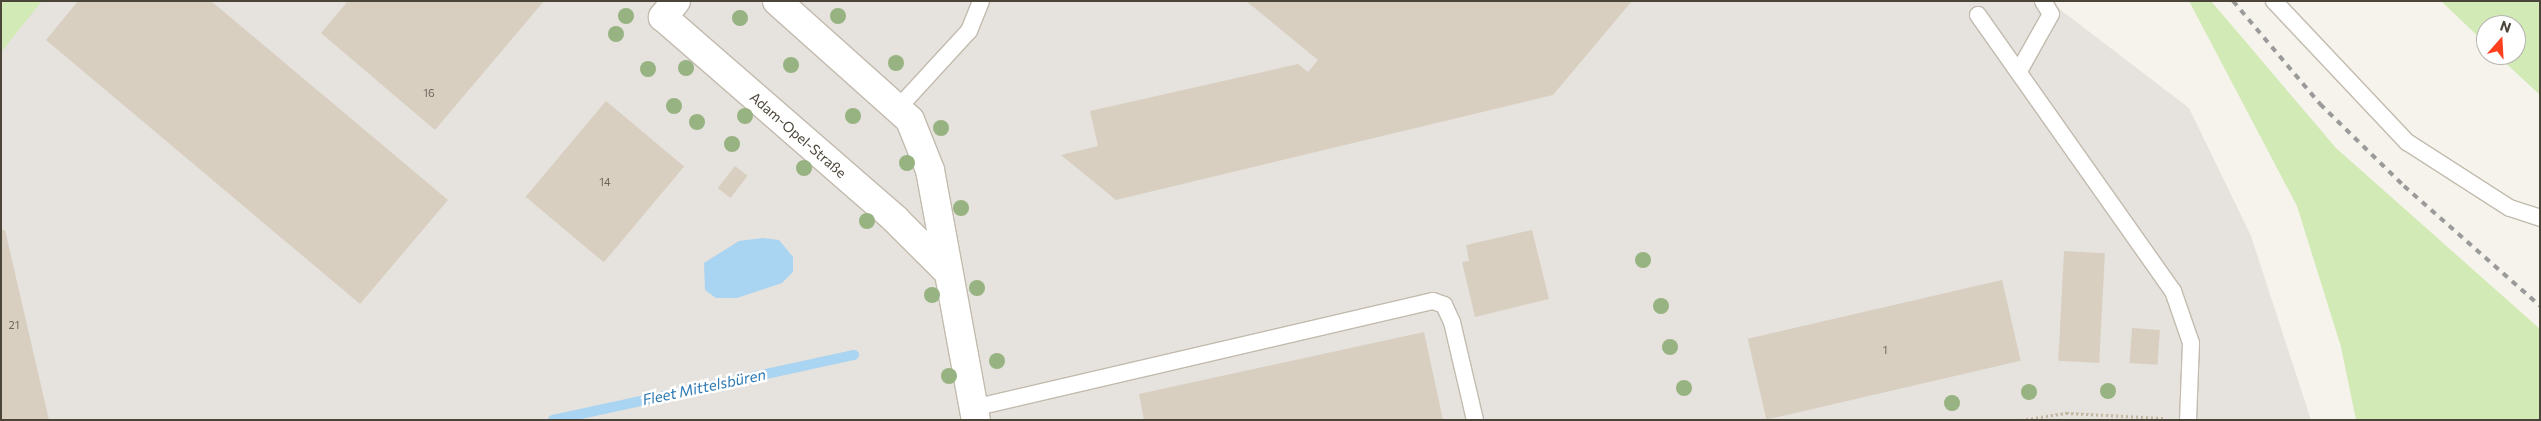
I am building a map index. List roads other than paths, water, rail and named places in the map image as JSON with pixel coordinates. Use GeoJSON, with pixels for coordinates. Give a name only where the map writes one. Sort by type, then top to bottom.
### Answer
{"type":"FeatureCollection","features":[{"type":"Feature","properties":{"kind":"street","name":"Adam-Opel-Straße"},"geometry":{"type":"LineString","coordinates":[[676,1],[663,17],[895,219],[946,270]]}},
{"type":"Feature","properties":{"kind":"street"},"geometry":{"type":"LineString","coordinates":[[777,1],[899,107],[910,120],[930,170],[946,270],[975,414]]}},
{"type":"Feature","properties":{"kind":"lane"},"geometry":{"type":"LineString","coordinates":[[899,107],[969,31],[981,1]]}},
{"type":"Feature","properties":{"kind":"lane"},"geometry":{"type":"LineString","coordinates":[[2019,70],[2051,14],[2043,1]]}},
{"type":"Feature","properties":{"kind":"lane"},"geometry":{"type":"LineString","coordinates":[[2274,1],[2407,142],[2510,208],[2540,218]]}},
{"type":"Feature","properties":{"kind":"lane"},"geometry":{"type":"LineString","coordinates":[[1978,15],[2019,70],[2173,291],[2191,343],[2188,419]]}},
{"type":"Feature","properties":{"kind":"lane"},"geometry":{"type":"LineString","coordinates":[[975,414],[1433,301],[1444,305],[1452,322],[1475,420]]}},
{"type":"Feature","properties":{"kind":"water"},"geometry":{"type":"Polygon","coordinates":[[[763,238],[779,240],[793,257],[793,272],[782,283],[737,298],[716,298],[705,290],[704,263],[739,241],[763,238]]]}},
{"type":"Feature","properties":{"kind":"waterway","name":"Fleet Mittelsbüren"},"geometry":{"type":"LineString","coordinates":[[553,420],[854,355]]}},
{"type":"Feature","properties":{"kind":"railway"},"geometry":{"type":"LineString","coordinates":[[2233,1],[2320,104],[2404,186],[2540,306]]}}]}
